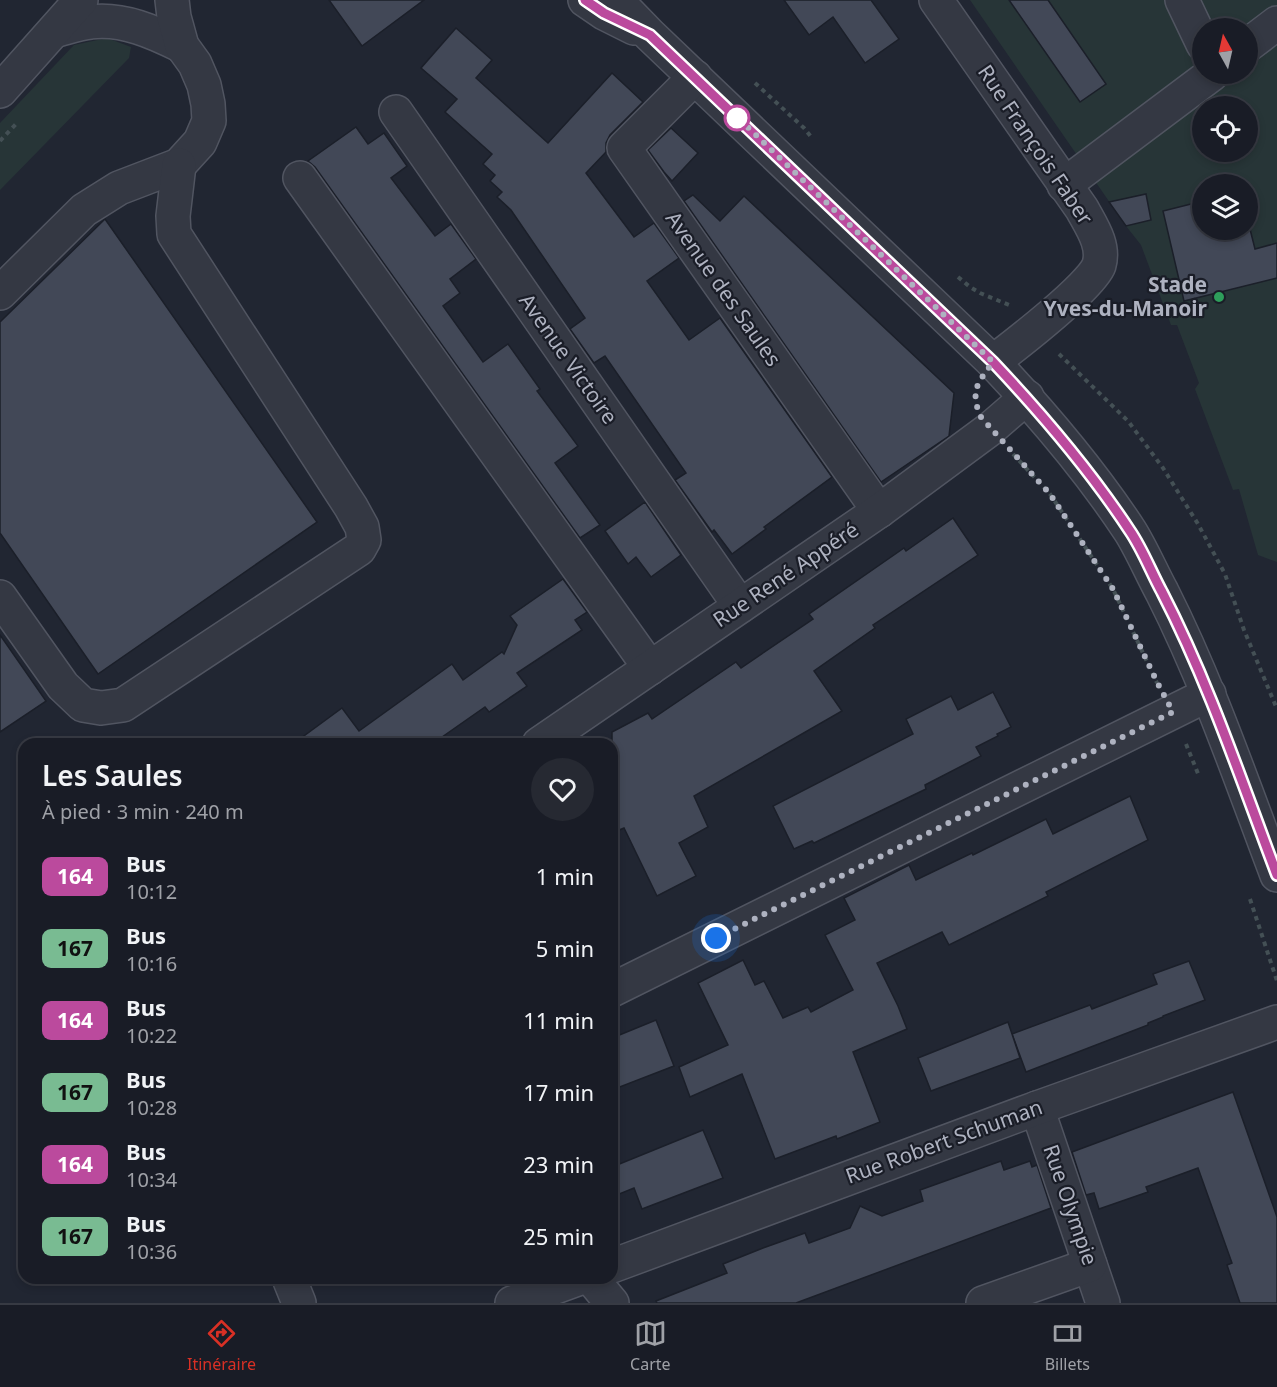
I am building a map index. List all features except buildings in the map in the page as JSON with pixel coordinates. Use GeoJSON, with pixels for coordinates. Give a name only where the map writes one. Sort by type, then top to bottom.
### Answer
{"type":"FeatureCollection","features":[{"type":"Feature","properties":{"kind":"street"},"geometry":{"type":"LineString","coordinates":[[0,91],[81,0]]}},
{"type":"Feature","properties":{"kind":"street"},"geometry":{"type":"LineString","coordinates":[[0,293],[84,210],[119,188],[179,165],[200,142],[209,121],[204,85],[195,64],[182,46],[172,0]]}},
{"type":"Feature","properties":{"kind":"street"},"geometry":{"type":"LineString","coordinates":[[585,0],[604,13],[650,35]]}},
{"type":"Feature","properties":{"kind":"street"},"geometry":{"type":"LineString","coordinates":[[616,0],[993,362],[1027,397],[1077,456],[1131,533],[1171,611],[1209,694],[1277,875]]}},
{"type":"Feature","properties":{"kind":"street","name":"Rue François Faber"},"geometry":{"type":"LineString","coordinates":[[936,0],[1082,209],[1098,239],[1099,265],[1092,278],[1034,330],[993,362]]}},
{"type":"Feature","properties":{"kind":"street"},"geometry":{"type":"LineString","coordinates":[[1182,0],[1192,21]]}},
{"type":"Feature","properties":{"kind":"street"},"geometry":{"type":"LineString","coordinates":[[54,31],[91,22],[110,22],[149,29],[182,46]]}},
{"type":"Feature","properties":{"kind":"street"},"geometry":{"type":"LineString","coordinates":[[1258,37],[1277,23]]}},
{"type":"Feature","properties":{"kind":"street","name":"Avenue des Saules"},"geometry":{"type":"LineString","coordinates":[[695,77],[624,148],[879,511]]}},
{"type":"Feature","properties":{"kind":"street"},"geometry":{"type":"LineString","coordinates":[[1064,184],[1199,84]]}},
{"type":"Feature","properties":{"kind":"street","name":"Avenue Victoire"},"geometry":{"type":"LineString","coordinates":[[396,112],[740,606]]}},
{"type":"Feature","properties":{"kind":"street"},"geometry":{"type":"LineString","coordinates":[[0,597],[63,686],[83,705],[101,708],[123,705],[359,549],[364,540],[362,527],[351,507],[174,234],[173,216],[179,165]]}},
{"type":"Feature","properties":{"kind":"street"},"geometry":{"type":"LineString","coordinates":[[300,178],[650,668]]}},
{"type":"Feature","properties":{"kind":"street","name":"Rue René Appéré"},"geometry":{"type":"LineString","coordinates":[[548,738],[879,511],[990,429],[1027,397]]}},
{"type":"Feature","properties":{"kind":"street"},"geometry":{"type":"LineString","coordinates":[[618,987],[1209,694]]}},
{"type":"Feature","properties":{"kind":"street","name":"Rue Robert Schuman"},"geometry":{"type":"LineString","coordinates":[[618,1264],[1037,1107],[1277,1022]]}},
{"type":"Feature","properties":{"kind":"street","name":"Rue Olympie"},"geometry":{"type":"LineString","coordinates":[[1037,1107],[1103,1303]]}},
{"type":"Feature","properties":{"kind":"street"},"geometry":{"type":"LineString","coordinates":[[983,1303],[1090,1265]]}},
{"type":"Feature","properties":{"kind":"street"},"geometry":{"type":"LineString","coordinates":[[291,1284],[298,1303]]}},
{"type":"Feature","properties":{"kind":"street"},"geometry":{"type":"LineString","coordinates":[[512,1303],[564,1284]]}},
{"type":"Feature","properties":{"kind":"street"},"geometry":{"type":"LineString","coordinates":[[596,1284],[612,1303]]}},
{"type":"Feature","properties":{"kind":"path"},"geometry":{"type":"LineString","coordinates":[[1066,360],[1128,421],[1163,468],[1198,524],[1225,574],[1244,630],[1277,709]]}},
{"type":"Feature","properties":{"kind":"path"},"geometry":{"type":"LineString","coordinates":[[990,429],[1050,494],[1113,589],[1173,712],[1200,776]]}},
{"type":"Feature","properties":{"kind":"path"},"geometry":{"type":"LineString","coordinates":[[1248,894],[1277,981]]}},
{"type":"Feature","properties":{"kind":"shaded area","name":"Stade Yves-du-Manoir"},"geometry":{"type":"Polygon","coordinates":[[[970,0],[1277,0],[1277,562],[1258,555],[1239,489],[1233,490],[1195,389],[1199,383],[1177,325],[1171,325],[1141,245],[970,0]]]}},
{"type":"Feature","properties":{"kind":"shaded area"},"geometry":{"type":"Polygon","coordinates":[[[107,38],[131,47],[129,58],[0,190],[0,123],[74,45],[107,38]]]}},
{"type":"Feature","properties":{"kind":"bus line","name":"164"},"geometry":{"type":"LineString","coordinates":[[585,0],[604,13],[650,35],[950,319],[1027,397],[1077,456],[1131,533],[1171,611],[1209,694],[1277,875]]}},
{"type":"Feature","properties":{"kind":"place","name":"Stade Yves-du-Manoir"},"geometry":{"type":"Point","coordinates":[1219,297]}},
{"type":"Feature","properties":{"kind":"route"},"geometry":{"type":"LineString","coordinates":[[716,938],[1173,712],[1113,589],[1050,494],[980,416],[975,404],[974,389],[993,362],[736,116],[737,118]]}}]}
